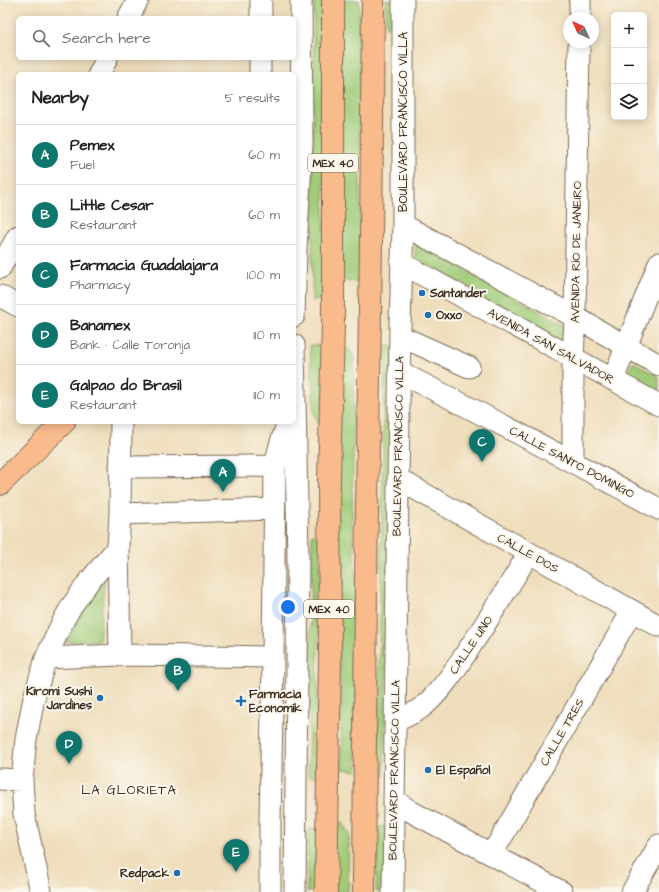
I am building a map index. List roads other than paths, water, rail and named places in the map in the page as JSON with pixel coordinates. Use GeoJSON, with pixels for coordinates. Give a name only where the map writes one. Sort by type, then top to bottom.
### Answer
{"type":"FeatureCollection","features":[{"type":"Feature","properties":{"kind":"main road","name":"MEX 40"},"geometry":{"type":"LineString","coordinates":[[326,892],[330,658],[329,479],[332,326],[333,0]]}},
{"type":"Feature","properties":{"kind":"main road","name":"MEX 40"},"geometry":{"type":"LineString","coordinates":[[364,892],[372,0]]}},
{"type":"Feature","properties":{"kind":"main road"},"geometry":{"type":"LineString","coordinates":[[0,484],[62,424]]}},
{"type":"Feature","properties":{"kind":"street"},"geometry":{"type":"LineString","coordinates":[[129,16],[138,0]]}},
{"type":"Feature","properties":{"kind":"street"},"geometry":{"type":"LineString","coordinates":[[261,0],[261,16]]}},
{"type":"Feature","properties":{"kind":"street"},"geometry":{"type":"LineString","coordinates":[[296,249],[302,145],[301,0]]}},
{"type":"Feature","properties":{"kind":"street","name":"BOULEVARD FRANCISCO VILLA"},"geometry":{"type":"LineString","coordinates":[[393,892],[399,808],[395,721],[399,372],[403,225],[402,0]]}},
{"type":"Feature","properties":{"kind":"street"},"geometry":{"type":"LineString","coordinates":[[580,0],[580,12]]}},
{"type":"Feature","properties":{"kind":"street","name":"AVENIDA RÍO DE JANEIRO"},"geometry":{"type":"LineString","coordinates":[[573,461],[573,358],[579,48]]}},
{"type":"Feature","properties":{"kind":"street"},"geometry":{"type":"LineString","coordinates":[[100,72],[106,60]]}},
{"type":"Feature","properties":{"kind":"street"},"geometry":{"type":"LineString","coordinates":[[260,60],[260,72]]}},
{"type":"Feature","properties":{"kind":"street"},"geometry":{"type":"LineString","coordinates":[[403,225],[574,316],[659,365]]}},
{"type":"Feature","properties":{"kind":"street"},"geometry":{"type":"LineString","coordinates":[[0,268],[13,240]]}},
{"type":"Feature","properties":{"kind":"street","name":"AVENIDA SAN SALVADOR"},"geometry":{"type":"LineString","coordinates":[[401,263],[659,405]]}},
{"type":"Feature","properties":{"kind":"street"},"geometry":{"type":"LineString","coordinates":[[613,380],[659,263]]}},
{"type":"Feature","properties":{"kind":"street"},"geometry":{"type":"LineString","coordinates":[[400,336],[469,368]]}},
{"type":"Feature","properties":{"kind":"street","name":"CALLE SANTO DOMINGO"},"geometry":{"type":"LineString","coordinates":[[399,372],[470,407],[659,508]]}},
{"type":"Feature","properties":{"kind":"street"},"geometry":{"type":"LineString","coordinates":[[120,655],[118,547],[120,514],[121,424]]}},
{"type":"Feature","properties":{"kind":"street"},"geometry":{"type":"LineString","coordinates":[[270,892],[275,466],[282,437],[288,424]]}},
{"type":"Feature","properties":{"kind":"street"},"geometry":{"type":"LineString","coordinates":[[292,424],[298,559],[295,892]]}},
{"type":"Feature","properties":{"kind":"street"},"geometry":{"type":"LineString","coordinates":[[120,467],[275,466]]}},
{"type":"Feature","properties":{"kind":"street","name":"CALLE DOS"},"geometry":{"type":"LineString","coordinates":[[398,479],[659,626]]}},
{"type":"Feature","properties":{"kind":"street"},"geometry":{"type":"LineString","coordinates":[[120,514],[274,509]]}},
{"type":"Feature","properties":{"kind":"street"},"geometry":{"type":"LineString","coordinates":[[274,531],[298,559]]}},
{"type":"Feature","properties":{"kind":"street"},"geometry":{"type":"LineString","coordinates":[[41,892],[24,814],[22,780],[26,739],[34,698],[46,658],[71,607],[87,584],[118,547]]}},
{"type":"Feature","properties":{"kind":"street","name":"CALLE UNO"},"geometry":{"type":"LineString","coordinates":[[395,721],[414,713],[425,705],[448,680],[490,617],[529,553]]}},
{"type":"Feature","properties":{"kind":"street","name":"CALLE TRES"},"geometry":{"type":"LineString","coordinates":[[492,854],[632,611]]}},
{"type":"Feature","properties":{"kind":"street"},"geometry":{"type":"LineString","coordinates":[[46,658],[120,655],[273,657]]}},
{"type":"Feature","properties":{"kind":"street"},"geometry":{"type":"LineString","coordinates":[[0,779],[22,780]]}},
{"type":"Feature","properties":{"kind":"street"},"geometry":{"type":"LineString","coordinates":[[270,792],[295,794]]}},
{"type":"Feature","properties":{"kind":"street"},"geometry":{"type":"LineString","coordinates":[[399,808],[492,854],[562,892]]}},
{"type":"Feature","properties":{"kind":"street"},"geometry":{"type":"LineString","coordinates":[[270,823],[295,818]]}},
{"type":"Feature","properties":{"kind":"street"},"geometry":{"type":"LineString","coordinates":[[632,892],[659,845]]}},
{"type":"Feature","properties":{"kind":"place","name":"Santander"},"geometry":{"type":"Point","coordinates":[422,293]}},
{"type":"Feature","properties":{"kind":"place","name":"Oxxo"},"geometry":{"type":"Point","coordinates":[428,315]}},
{"type":"Feature","properties":{"kind":"place","name":"Farmacia Guadalajara"},"geometry":{"type":"Point","coordinates":[482,462]}},
{"type":"Feature","properties":{"kind":"place","name":"Pemex"},"geometry":{"type":"Point","coordinates":[223,492]}},
{"type":"Feature","properties":{"kind":"place","name":"Little Cesar"},"geometry":{"type":"Point","coordinates":[178,691]}},
{"type":"Feature","properties":{"kind":"place","name":"Kiromi Sushi Jardines"},"geometry":{"type":"Point","coordinates":[100,698]}},
{"type":"Feature","properties":{"kind":"place","name":"Farmacia Economik"},"geometry":{"type":"Point","coordinates":[241,701]}},
{"type":"Feature","properties":{"kind":"place","name":"Banamex"},"geometry":{"type":"Point","coordinates":[69,764]}},
{"type":"Feature","properties":{"kind":"place","name":"El Español"},"geometry":{"type":"Point","coordinates":[428,770]}},
{"type":"Feature","properties":{"kind":"place","name":"Galpao do Brasil"},"geometry":{"type":"Point","coordinates":[236,872]}},
{"type":"Feature","properties":{"kind":"place","name":"Redpack"},"geometry":{"type":"Point","coordinates":[177,873]}},
{"type":"Feature","properties":{"kind":"district","name":"LA GLORIETA"},"geometry":{"type":"Point","coordinates":[129,789]}}]}
